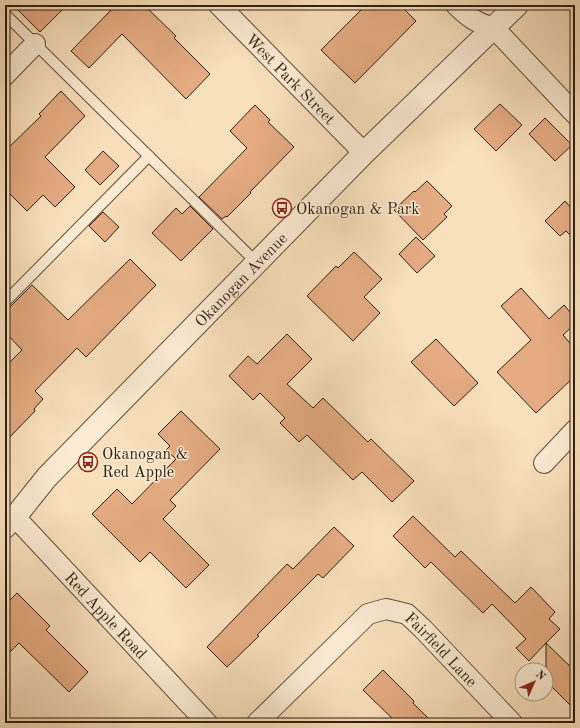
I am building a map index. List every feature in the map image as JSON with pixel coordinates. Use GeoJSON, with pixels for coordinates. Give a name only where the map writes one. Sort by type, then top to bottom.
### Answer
{"type":"FeatureCollection","features":[{"type":"Feature","properties":{"kind":"street","name":"West Park Street"},"geometry":{"type":"LineString","coordinates":[[219,5],[364,153]]}},
{"type":"Feature","properties":{"kind":"street"},"geometry":{"type":"LineString","coordinates":[[456,5],[478,23],[494,28],[575,114]]}},
{"type":"Feature","properties":{"kind":"street","name":"Okanogan Avenue"},"geometry":{"type":"LineString","coordinates":[[8,517],[364,153],[517,5]]}},
{"type":"Feature","properties":{"kind":"street"},"geometry":{"type":"LineString","coordinates":[[5,75],[35,44]]}},
{"type":"Feature","properties":{"kind":"street"},"geometry":{"type":"LineString","coordinates":[[544,463],[575,430]]}},
{"type":"Feature","properties":{"kind":"street","name":"Red Apple Road"},"geometry":{"type":"LineString","coordinates":[[8,517],[207,723]]}},
{"type":"Feature","properties":{"kind":"street","name":"Fairfield Lane"},"geometry":{"type":"LineString","coordinates":[[256,723],[368,614],[386,609],[407,614],[512,723]]}},
{"type":"Feature","properties":{"kind":"lane"},"geometry":{"type":"LineString","coordinates":[[5,14],[257,263]]}},
{"type":"Feature","properties":{"kind":"lane"},"geometry":{"type":"LineString","coordinates":[[5,302],[149,156]]}},
{"type":"Feature","properties":{"kind":"building"},"geometry":{"type":"Polygon","coordinates":[[[13,5],[67,5],[40,32],[13,5]]]}},
{"type":"Feature","properties":{"kind":"building"},"geometry":{"type":"Polygon","coordinates":[[[116,5],[144,5],[176,36],[174,38],[210,74],[186,99],[122,34],[89,68],[71,51],[116,5]]]}},
{"type":"Feature","properties":{"kind":"building"},"geometry":{"type":"Polygon","coordinates":[[[366,5],[400,5],[416,21],[355,83],[321,50],[366,5]]]}},
{"type":"Feature","properties":{"kind":"building"},"geometry":{"type":"Polygon","coordinates":[[[61,91],[85,116],[45,157],[75,187],[55,207],[43,195],[27,211],[5,189],[5,151],[41,116],[39,114],[61,91]]]}},
{"type":"Feature","properties":{"kind":"building"},"geometry":{"type":"Polygon","coordinates":[[[500,104],[522,125],[496,151],[474,129],[500,104]]]}},
{"type":"Feature","properties":{"kind":"building"},"geometry":{"type":"Polygon","coordinates":[[[255,105],[270,120],[268,122],[294,147],[227,217],[226,216],[222,219],[199,197],[247,148],[230,131],[255,105]]]}},
{"type":"Feature","properties":{"kind":"building"},"geometry":{"type":"Polygon","coordinates":[[[545,118],[572,145],[555,161],[529,134],[545,118]]]}},
{"type":"Feature","properties":{"kind":"building"},"geometry":{"type":"Polygon","coordinates":[[[103,151],[119,166],[100,185],[85,170],[103,151]]]}},
{"type":"Feature","properties":{"kind":"building"},"geometry":{"type":"Polygon","coordinates":[[[427,181],[452,206],[444,214],[447,217],[423,240],[394,210],[427,181]]]}},
{"type":"Feature","properties":{"kind":"building"},"geometry":{"type":"Polygon","coordinates":[[[565,201],[575,212],[575,240],[566,231],[560,236],[545,221],[565,201]]]}},
{"type":"Feature","properties":{"kind":"building"},"geometry":{"type":"Polygon","coordinates":[[[190,206],[213,229],[181,261],[152,233],[176,208],[182,214],[190,206]]]}},
{"type":"Feature","properties":{"kind":"building"},"geometry":{"type":"Polygon","coordinates":[[[103,212],[119,227],[105,242],[89,226],[103,212]]]}},
{"type":"Feature","properties":{"kind":"building"},"geometry":{"type":"Polygon","coordinates":[[[416,237],[435,256],[417,273],[399,254],[416,237]]]}},
{"type":"Feature","properties":{"kind":"building"},"geometry":{"type":"Polygon","coordinates":[[[354,252],[382,279],[364,297],[380,313],[353,341],[307,296],[336,266],[338,268],[354,252]]]}},
{"type":"Feature","properties":{"kind":"building"},"geometry":{"type":"Polygon","coordinates":[[[130,259],[156,285],[86,357],[77,348],[35,391],[43,399],[34,409],[35,411],[5,442],[5,367],[22,350],[5,332],[5,312],[32,285],[68,320],[130,259]]]}},
{"type":"Feature","properties":{"kind":"building"},"geometry":{"type":"Polygon","coordinates":[[[521,288],[549,319],[564,305],[575,318],[575,324],[563,335],[575,349],[575,376],[536,413],[497,372],[531,340],[501,306],[521,288]]]}},
{"type":"Feature","properties":{"kind":"building"},"geometry":{"type":"Polygon","coordinates":[[[287,334],[312,359],[287,384],[313,408],[323,398],[368,442],[371,439],[414,481],[392,502],[362,472],[353,480],[307,435],[299,442],[280,423],[285,418],[260,393],[253,400],[229,376],[248,356],[257,364],[287,334]]]}},
{"type":"Feature","properties":{"kind":"building"},"geometry":{"type":"Polygon","coordinates":[[[436,339],[478,383],[454,406],[411,362],[436,339]]]}},
{"type":"Feature","properties":{"kind":"building"},"geometry":{"type":"Polygon","coordinates":[[[181,411],[220,449],[170,500],[176,506],[163,519],[209,565],[186,588],[150,552],[140,562],[92,514],[117,489],[132,504],[176,459],[166,450],[170,446],[158,434],[181,411]]]}},
{"type":"Feature","properties":{"kind":"building"},"geometry":{"type":"Polygon","coordinates":[[[413,516],[455,557],[461,551],[515,603],[531,587],[555,612],[549,619],[560,629],[529,661],[516,648],[526,639],[492,604],[483,613],[431,562],[425,568],[393,536],[413,516]]]}},
{"type":"Feature","properties":{"kind":"building"},"geometry":{"type":"Polygon","coordinates":[[[334,527],[354,546],[323,578],[318,574],[227,667],[207,647],[287,564],[293,569],[334,527]]]}},
{"type":"Feature","properties":{"kind":"building"},"geometry":{"type":"Polygon","coordinates":[[[17,593],[50,626],[46,630],[88,672],[69,692],[19,643],[5,657],[5,605],[17,593]]]}},
{"type":"Feature","properties":{"kind":"building"},"geometry":{"type":"Polygon","coordinates":[[[546,643],[575,671],[575,710],[554,689],[554,662],[546,662],[546,643]]]}},
{"type":"Feature","properties":{"kind":"building"},"geometry":{"type":"Polygon","coordinates":[[[383,670],[414,701],[413,703],[433,723],[397,723],[363,690],[383,670]]]}},
{"type":"Feature","properties":{"kind":"place","name":"Okanogan & Park"},"geometry":{"type":"Point","coordinates":[282,208]}},
{"type":"Feature","properties":{"kind":"place","name":"Okanogan & Red Apple"},"geometry":{"type":"Point","coordinates":[88,462]}}]}
